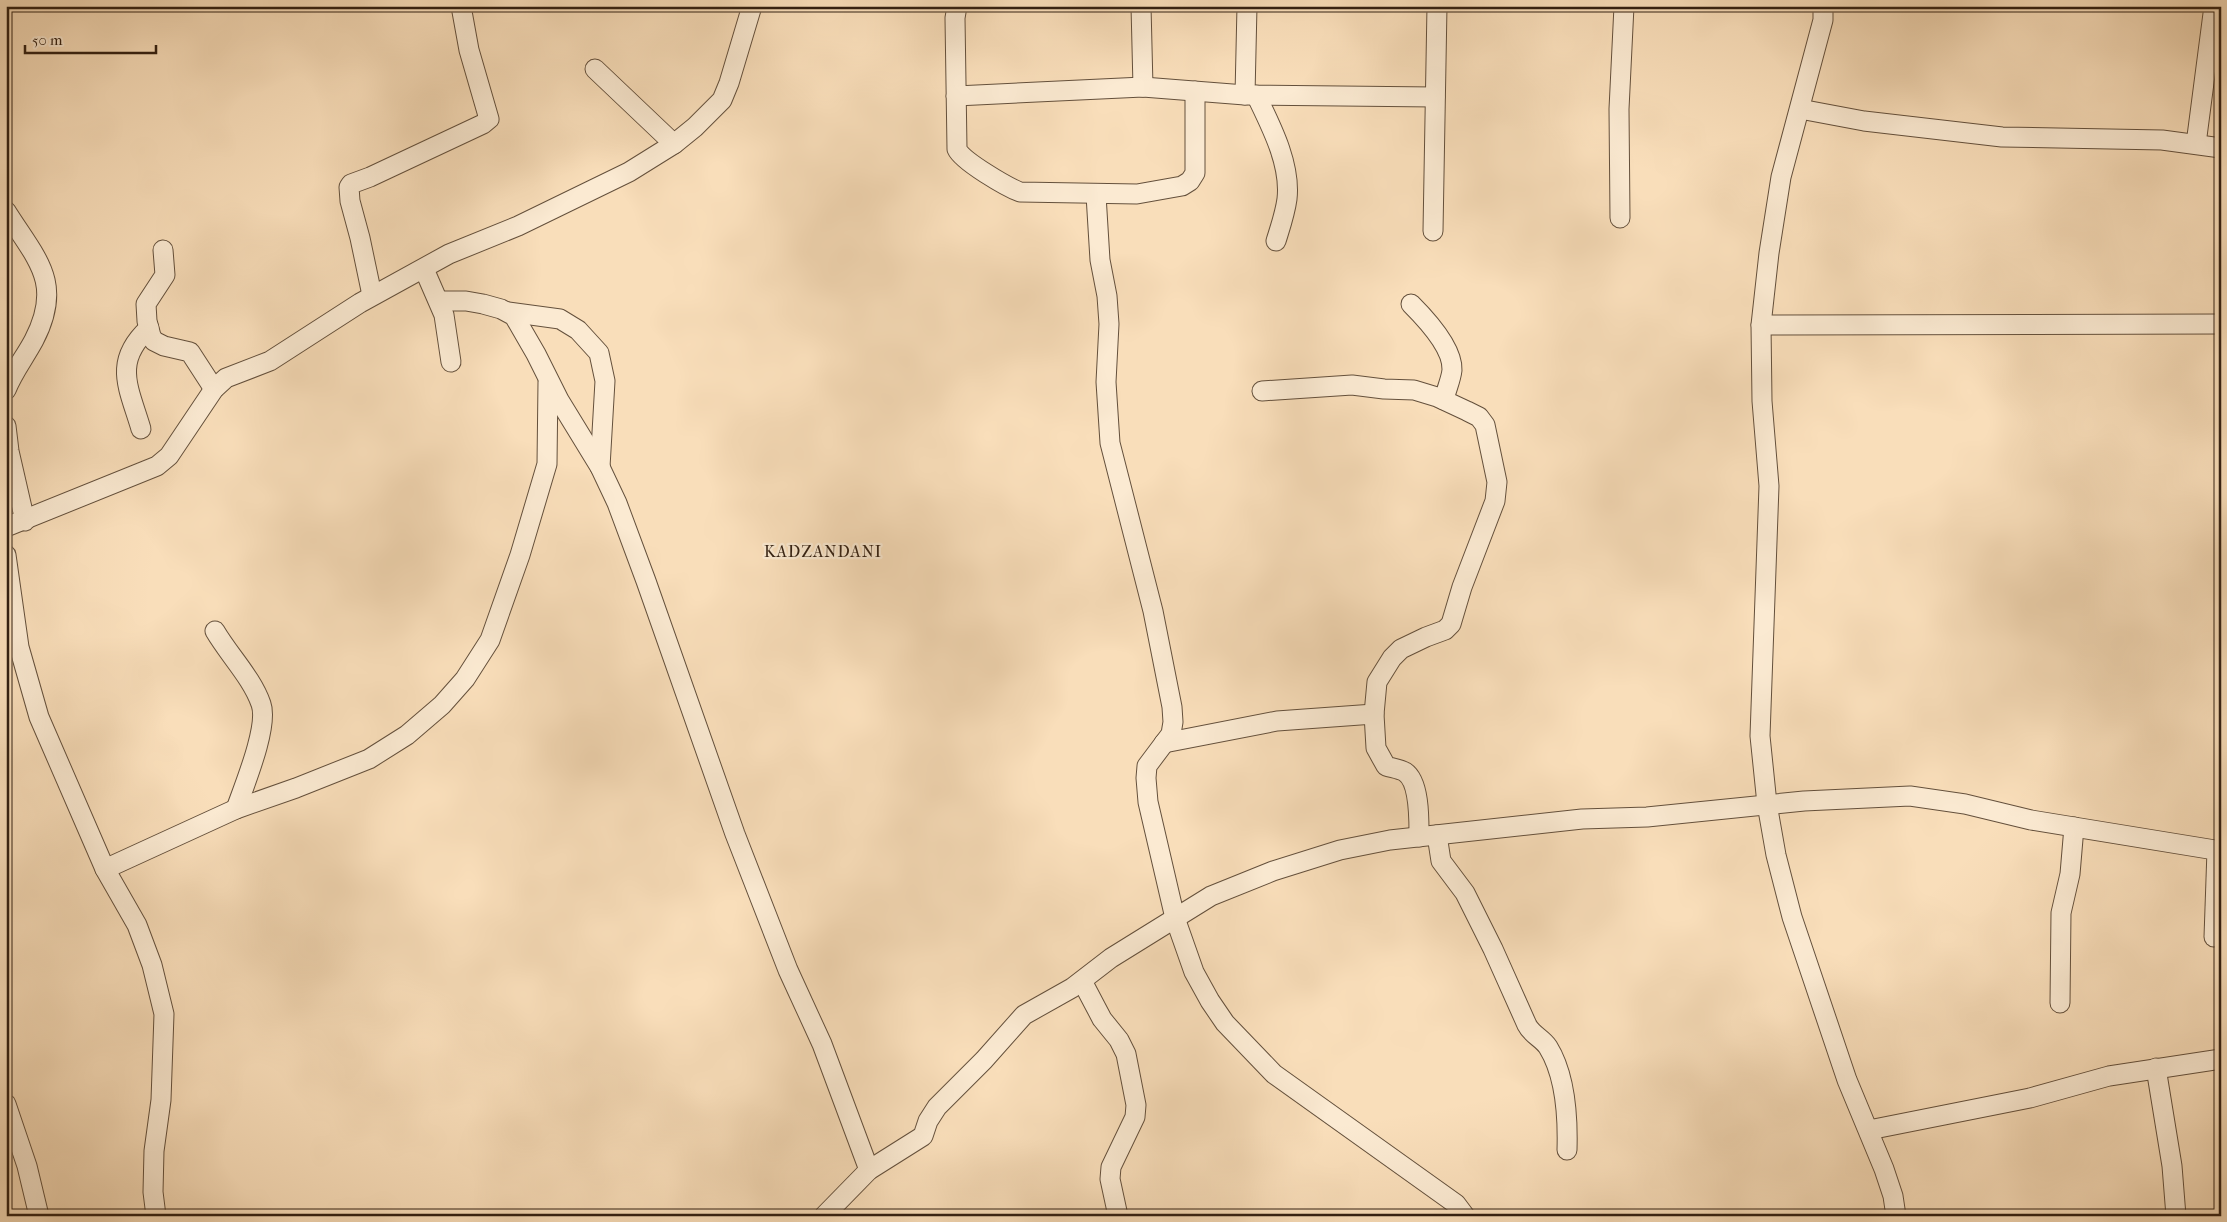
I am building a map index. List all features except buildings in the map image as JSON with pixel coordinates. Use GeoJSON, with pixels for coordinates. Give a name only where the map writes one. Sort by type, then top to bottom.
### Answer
{"type":"FeatureCollection","features":[{"type":"Feature","properties":{"kind":"street"},"geometry":{"type":"LineString","coordinates":[[372,295],[350,201],[349,187],[483,124],[488,119],[461,6]]}},
{"type":"Feature","properties":{"kind":"street"},"geometry":{"type":"LineString","coordinates":[[6,527],[118,483],[163,462],[214,389],[226,378],[270,361],[372,295],[450,254],[518,226],[629,172],[674,144],[716,107],[726,92],[752,6]]}},
{"type":"Feature","properties":{"kind":"street"},"geometry":{"type":"LineString","coordinates":[[957,6],[957,149],[961,156],[1008,188],[1020,192],[1096,195],[1137,194],[1171,189],[1190,181],[1195,173],[1196,156],[1195,91]]}},
{"type":"Feature","properties":{"kind":"street"},"geometry":{"type":"LineString","coordinates":[[1141,6],[1143,87]]}},
{"type":"Feature","properties":{"kind":"street"},"geometry":{"type":"LineString","coordinates":[[1248,6],[1251,95],[1277,143],[1286,176],[1287,198],[1276,242]]}},
{"type":"Feature","properties":{"kind":"street"},"geometry":{"type":"LineString","coordinates":[[1433,231],[1437,6]]}},
{"type":"Feature","properties":{"kind":"street"},"geometry":{"type":"LineString","coordinates":[[1620,218],[1619,108],[1624,6]]}},
{"type":"Feature","properties":{"kind":"street"},"geometry":{"type":"LineString","coordinates":[[1823,6],[1823,20],[1781,176],[1768,253],[1762,325],[1762,402],[1769,486],[1760,736],[1767,804],[1776,855],[1794,926],[1840,1062],[1869,1130],[1893,1196],[1896,1216]]}},
{"type":"Feature","properties":{"kind":"street"},"geometry":{"type":"LineString","coordinates":[[2196,144],[2214,6]]}},
{"type":"Feature","properties":{"kind":"street"},"geometry":{"type":"LineString","coordinates":[[595,69],[674,144]]}},
{"type":"Feature","properties":{"kind":"street"},"geometry":{"type":"LineString","coordinates":[[956,96],[1143,87],[1251,95],[1435,97]]}},
{"type":"Feature","properties":{"kind":"street"},"geometry":{"type":"LineString","coordinates":[[1800,109],[1864,121],[2002,137],[2162,140],[2221,148]]}},
{"type":"Feature","properties":{"kind":"street"},"geometry":{"type":"LineString","coordinates":[[1096,195],[1100,260],[1108,296],[1109,324],[1106,382],[1110,443],[1153,611],[1172,707],[1173,722],[1171,734],[1147,766],[1148,802],[1175,918],[1194,972],[1225,1023],[1258,1060],[1274,1074],[1456,1204],[1465,1216]]}},
{"type":"Feature","properties":{"kind":"street"},"geometry":{"type":"LineString","coordinates":[[6,211],[43,270],[48,295],[41,325],[33,342],[10,378],[6,390]]}},
{"type":"Feature","properties":{"kind":"street"},"geometry":{"type":"LineString","coordinates":[[163,250],[165,275],[146,304],[148,328],[154,341],[164,346],[190,352],[214,389]]}},
{"type":"Feature","properties":{"kind":"street"},"geometry":{"type":"LineString","coordinates":[[424,269],[439,301],[447,326],[450,362]]}},
{"type":"Feature","properties":{"kind":"street"},"geometry":{"type":"LineString","coordinates":[[439,301],[466,301],[508,312],[560,319],[578,330],[599,352],[605,381],[600,467]]}},
{"type":"Feature","properties":{"kind":"street"},"geometry":{"type":"LineString","coordinates":[[1411,304],[1434,327],[1451,362],[1452,370],[1444,400]]}},
{"type":"Feature","properties":{"kind":"street"},"geometry":{"type":"LineString","coordinates":[[508,312],[518,321],[548,378],[600,467],[620,511],[735,834],[788,970],[822,1044],[869,1170]]}},
{"type":"Feature","properties":{"kind":"street"},"geometry":{"type":"LineString","coordinates":[[1762,325],[2221,324]]}},
{"type":"Feature","properties":{"kind":"street"},"geometry":{"type":"LineString","coordinates":[[141,429],[125,368],[128,354],[138,338],[148,328]]}},
{"type":"Feature","properties":{"kind":"street"},"geometry":{"type":"LineString","coordinates":[[105,869],[236,809],[369,759],[407,735],[442,705],[465,679],[490,640],[520,555],[547,464],[548,378]]}},
{"type":"Feature","properties":{"kind":"street"},"geometry":{"type":"LineString","coordinates":[[1262,391],[1352,385],[1384,390],[1414,390],[1444,400],[1478,417],[1485,425],[1497,482],[1495,501],[1462,587],[1452,624],[1445,630],[1426,636],[1395,654],[1378,682],[1374,714],[1376,748],[1386,766],[1406,772],[1411,780],[1428,836],[1441,861],[1465,893],[1532,1034],[1546,1044],[1550,1051],[1563,1090],[1568,1127],[1567,1150]]}},
{"type":"Feature","properties":{"kind":"street"},"geometry":{"type":"LineString","coordinates":[[6,426],[9,451],[24,520]]}},
{"type":"Feature","properties":{"kind":"street"},"geometry":{"type":"LineString","coordinates":[[6,555],[19,647],[39,717],[105,869],[137,925],[152,965],[164,1014],[161,1100],[154,1151],[153,1192],[156,1216]]}},
{"type":"Feature","properties":{"kind":"street"},"geometry":{"type":"LineString","coordinates":[[216,631],[255,691],[262,706],[257,746],[236,809]]}},
{"type":"Feature","properties":{"kind":"street"},"geometry":{"type":"LineString","coordinates":[[1164,743],[1277,721],[1374,714]]}},
{"type":"Feature","properties":{"kind":"street"},"geometry":{"type":"LineString","coordinates":[[824,1216],[869,1170],[923,1136],[928,1121],[937,1107],[984,1060],[1019,1020],[1082,981],[1111,958],[1211,896],[1273,871],[1340,850],[1390,840],[1582,819],[1647,817],[1767,804],[1910,796],[1965,804],[2031,820],[2219,850],[2214,937]]}},
{"type":"Feature","properties":{"kind":"street"},"geometry":{"type":"LineString","coordinates":[[2060,1003],[2061,913],[2070,874],[2074,827]]}},
{"type":"Feature","properties":{"kind":"street"},"geometry":{"type":"LineString","coordinates":[[1082,981],[1102,1019],[1119,1040],[1126,1054],[1136,1105],[1135,1118],[1111,1167],[1110,1179],[1118,1216]]}},
{"type":"Feature","properties":{"kind":"street"},"geometry":{"type":"LineString","coordinates":[[1869,1130],[2030,1098],[2109,1076],[2221,1059]]}},
{"type":"Feature","properties":{"kind":"street"},"geometry":{"type":"LineString","coordinates":[[2156,1068],[2172,1166],[2176,1216]]}},
{"type":"Feature","properties":{"kind":"street"},"geometry":{"type":"LineString","coordinates":[[6,1104],[27,1166],[39,1216]]}},
{"type":"Feature","properties":{"kind":"district","name":"KADZANDANI"},"geometry":{"type":"Point","coordinates":[823,551]}}]}
